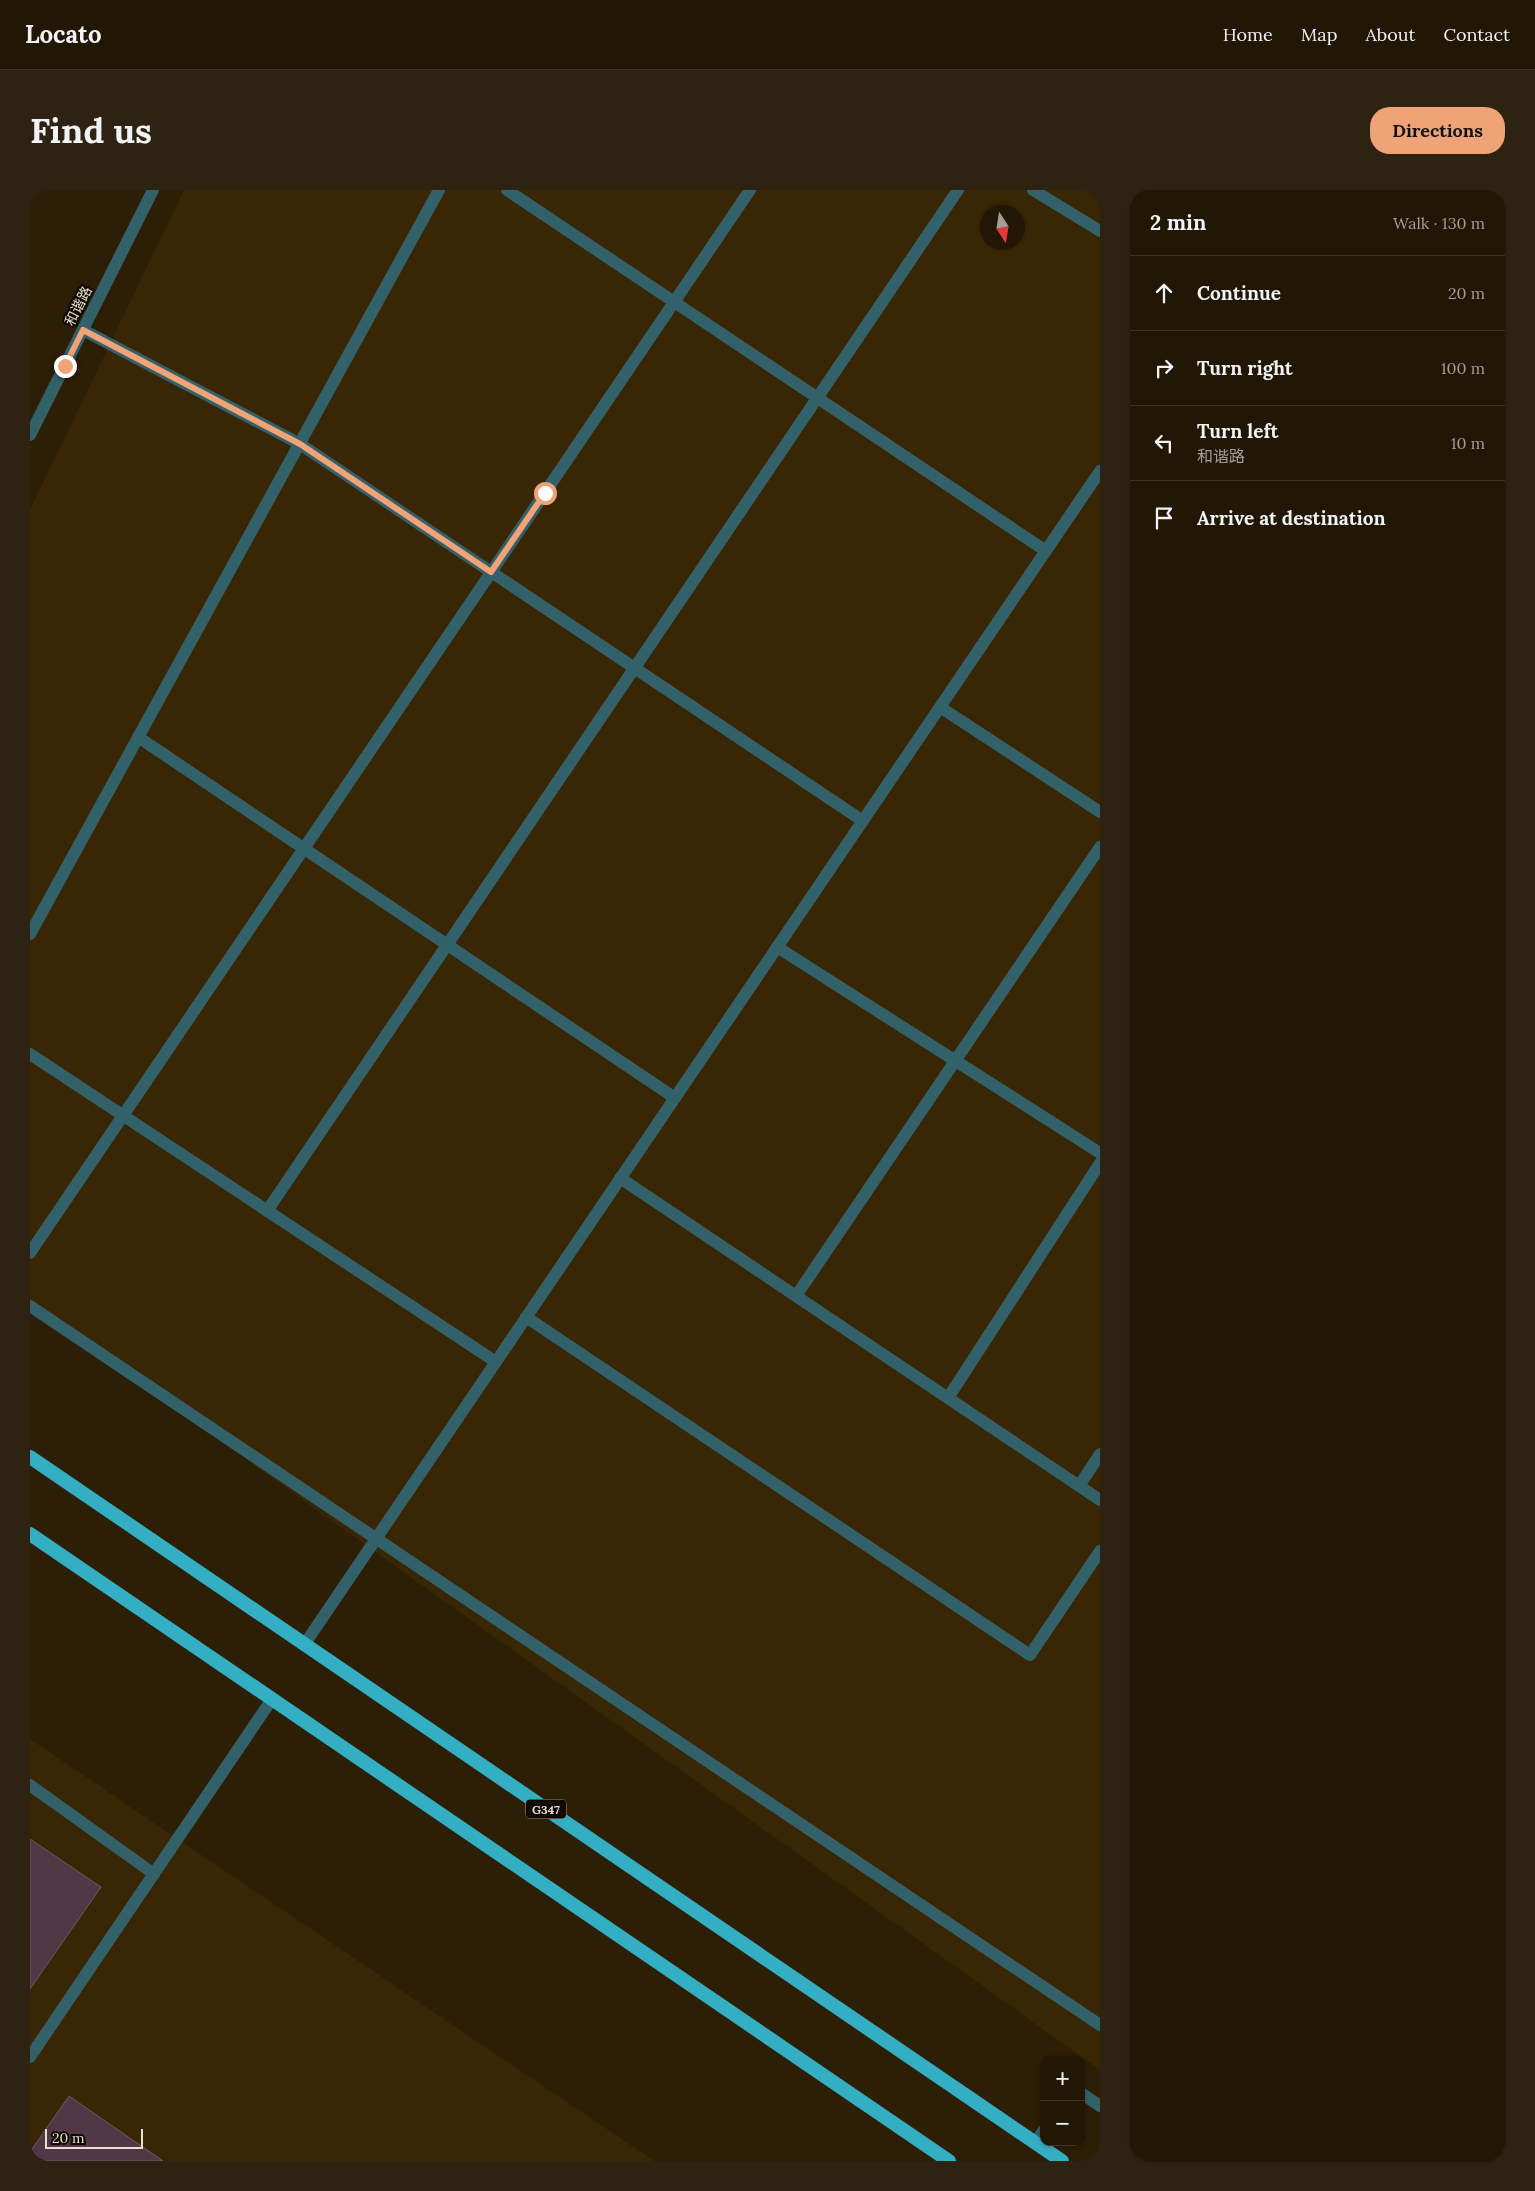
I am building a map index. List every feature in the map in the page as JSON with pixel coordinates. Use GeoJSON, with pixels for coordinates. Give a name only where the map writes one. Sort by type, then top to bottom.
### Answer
{"type":"FeatureCollection","features":[{"type":"Feature","properties":{"kind":"highway","name":"G347"},"geometry":{"type":"LineString","coordinates":[[30,1457],[1062,2161]]}},
{"type":"Feature","properties":{"kind":"highway"},"geometry":{"type":"LineString","coordinates":[[30,1534],[949,2161]]}},
{"type":"Feature","properties":{"kind":"street","name":"和谐路"},"geometry":{"type":"LineString","coordinates":[[30,436],[153,190]]}},
{"type":"Feature","properties":{"kind":"street"},"geometry":{"type":"LineString","coordinates":[[30,934],[439,190]]}},
{"type":"Feature","properties":{"kind":"street"},"geometry":{"type":"LineString","coordinates":[[507,190],[1046,551]]}},
{"type":"Feature","properties":{"kind":"street"},"geometry":{"type":"LineString","coordinates":[[30,1253],[750,190]]}},
{"type":"Feature","properties":{"kind":"street"},"geometry":{"type":"LineString","coordinates":[[267,1211],[958,190]]}},
{"type":"Feature","properties":{"kind":"street"},"geometry":{"type":"LineString","coordinates":[[1033,190],[1100,231]]}},
{"type":"Feature","properties":{"kind":"street"},"geometry":{"type":"LineString","coordinates":[[83,330],[300,444],[863,821]]}},
{"type":"Feature","properties":{"kind":"street"},"geometry":{"type":"LineString","coordinates":[[304,1645],[1100,471]]}},
{"type":"Feature","properties":{"kind":"street"},"geometry":{"type":"LineString","coordinates":[[940,707],[1100,812]]}},
{"type":"Feature","properties":{"kind":"street"},"geometry":{"type":"LineString","coordinates":[[138,737],[675,1098]]}},
{"type":"Feature","properties":{"kind":"street"},"geometry":{"type":"LineString","coordinates":[[796,1296],[1100,847]]}},
{"type":"Feature","properties":{"kind":"street"},"geometry":{"type":"LineString","coordinates":[[777,947],[1100,1153]]}},
{"type":"Feature","properties":{"kind":"street"},"geometry":{"type":"LineString","coordinates":[[30,1054],[496,1362]]}},
{"type":"Feature","properties":{"kind":"street"},"geometry":{"type":"LineString","coordinates":[[948,1398],[1100,1163]]}},
{"type":"Feature","properties":{"kind":"street"},"geometry":{"type":"LineString","coordinates":[[620,1178],[1100,1500]]}},
{"type":"Feature","properties":{"kind":"street"},"geometry":{"type":"LineString","coordinates":[[30,1306],[1100,2024]]}},
{"type":"Feature","properties":{"kind":"street"},"geometry":{"type":"LineString","coordinates":[[526,1317],[1030,1655],[1100,1551]]}},
{"type":"Feature","properties":{"kind":"street"},"geometry":{"type":"LineString","coordinates":[[1079,1486],[1100,1454]]}},
{"type":"Feature","properties":{"kind":"street"},"geometry":{"type":"LineString","coordinates":[[30,2057],[272,1699]]}},
{"type":"Feature","properties":{"kind":"street"},"geometry":{"type":"LineString","coordinates":[[30,1785],[154,1874]]}},
{"type":"Feature","properties":{"kind":"street"},"geometry":{"type":"LineString","coordinates":[[1085,2096],[1100,2106]]}},
{"type":"Feature","properties":{"kind":"street"},"geometry":{"type":"LineString","coordinates":[[1035,2143],[1040,2136]]}},
{"type":"Feature","properties":{"kind":"shaded area"},"geometry":{"type":"Polygon","coordinates":[[[184,190],[1100,190],[1100,2070],[1085,2059],[1085,2056],[1080,2056],[30,1305],[30,510],[184,190]]]}},
{"type":"Feature","properties":{"kind":"shaded area"},"geometry":{"type":"Polygon","coordinates":[[[30,1739],[654,2161],[30,2161],[30,1739]]]}},
{"type":"Feature","properties":{"kind":"building"},"geometry":{"type":"Polygon","coordinates":[[[30,1839],[101,1887],[30,1989],[30,1839]]]}},
{"type":"Feature","properties":{"kind":"building"},"geometry":{"type":"Polygon","coordinates":[[[69,2096],[163,2161],[30,2161],[30,2152],[69,2096]]]}},
{"type":"Feature","properties":{"kind":"route"},"geometry":{"type":"LineString","coordinates":[[65,366],[83,330],[300,444],[491,572],[545,493]]}}]}
